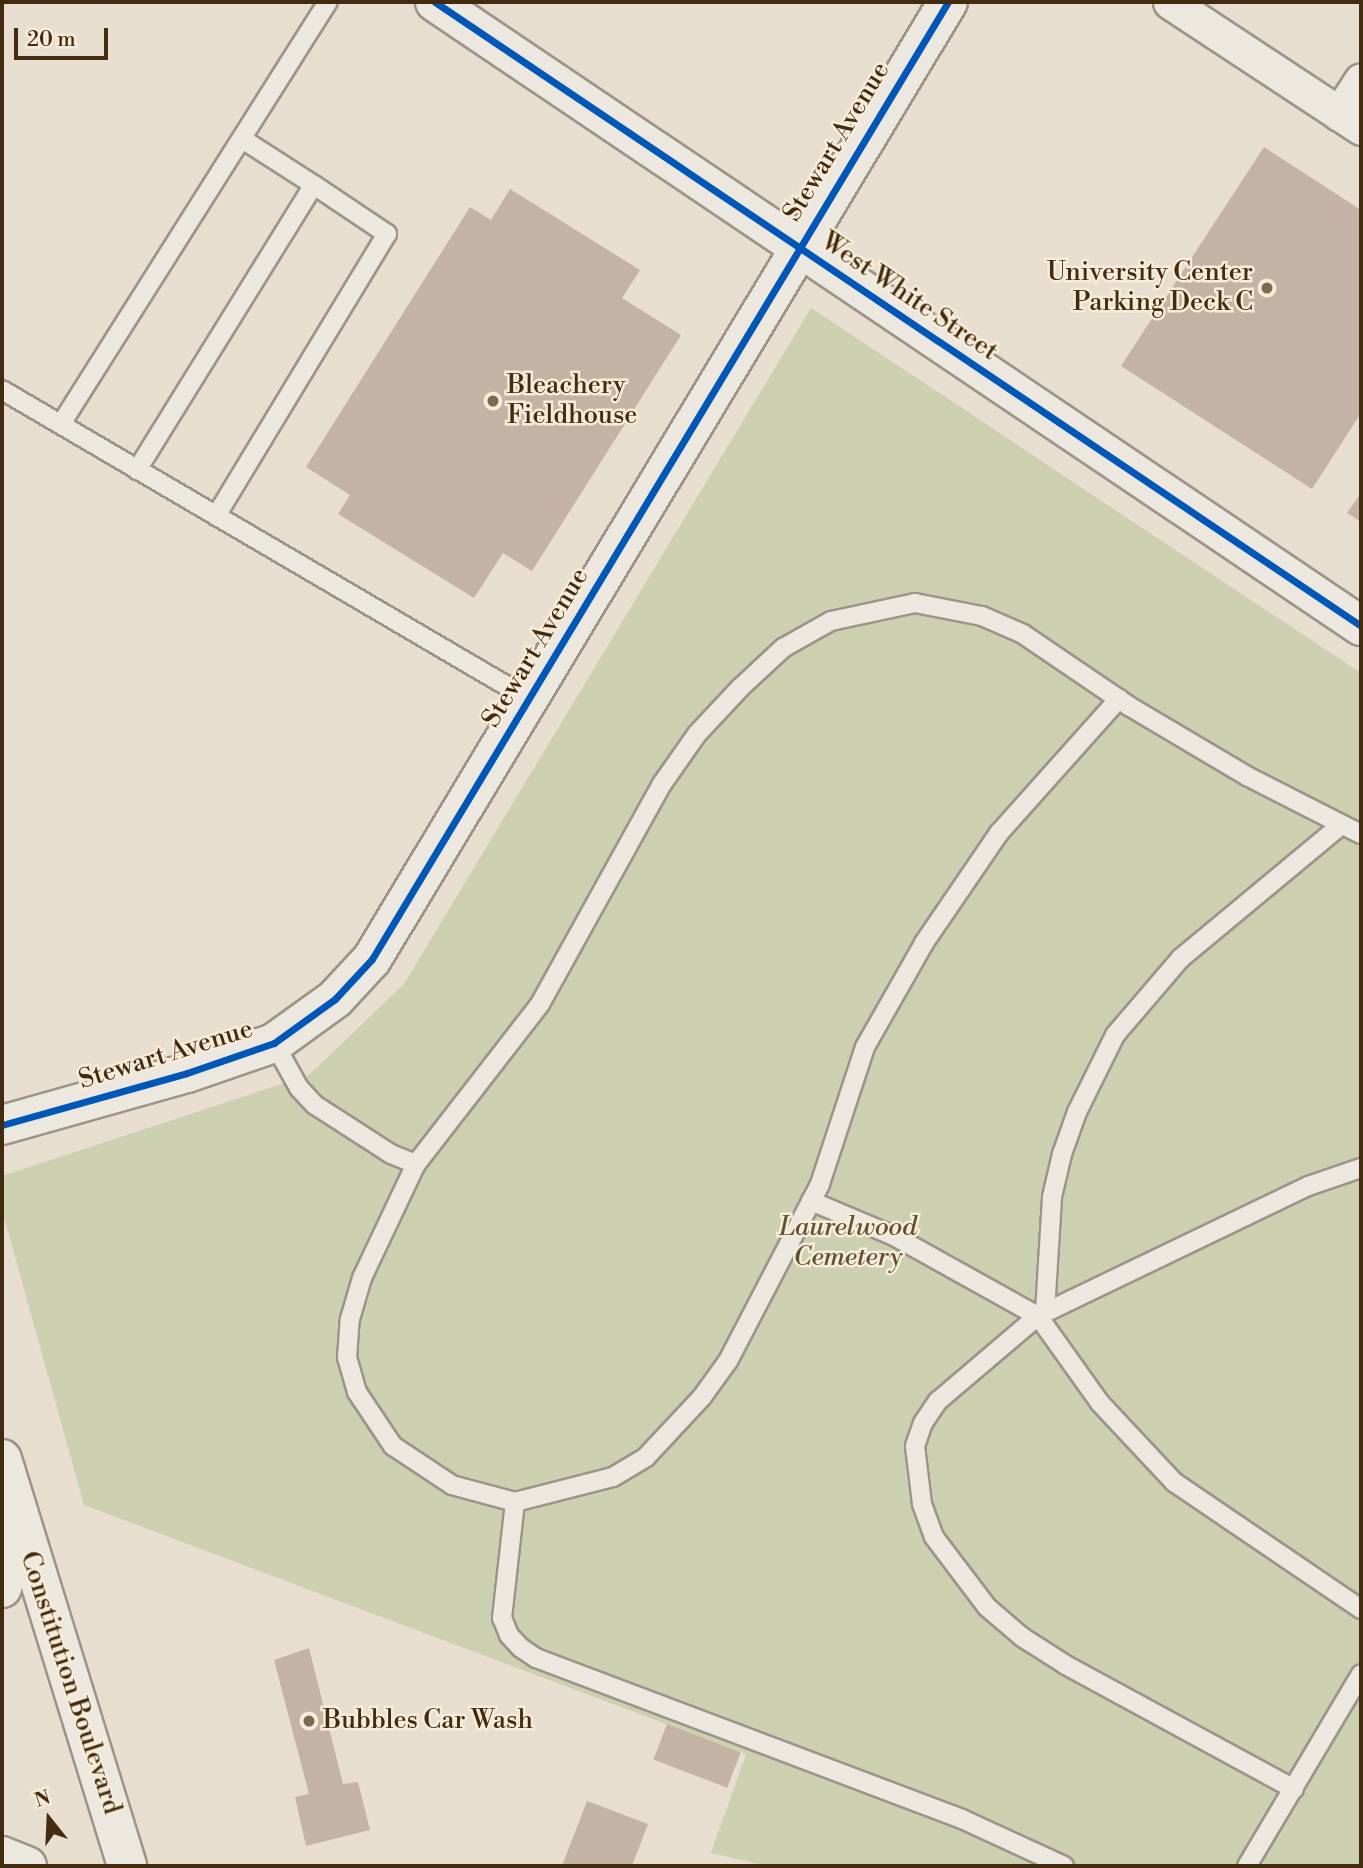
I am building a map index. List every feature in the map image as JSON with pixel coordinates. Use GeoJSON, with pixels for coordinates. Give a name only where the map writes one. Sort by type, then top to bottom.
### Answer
{"type":"FeatureCollection","features":[{"type":"Feature","properties":{"kind":"street","name":"West White Street"},"geometry":{"type":"LineString","coordinates":[[435,2],[1361,626]]}},
{"type":"Feature","properties":{"kind":"street","name":"Stewart Avenue"},"geometry":{"type":"LineString","coordinates":[[2,1125],[187,1073],[274,1043],[335,999],[372,959],[797,247],[948,2]]}},
{"type":"Feature","properties":{"kind":"street"},"geometry":{"type":"LineString","coordinates":[[1170,2],[1350,121],[1361,80]]}},
{"type":"Feature","properties":{"kind":"street","name":"Constitution Boulevard"},"geometry":{"type":"LineString","coordinates":[[2,1459],[127,1866]]}},
{"type":"Feature","properties":{"kind":"street"},"geometry":{"type":"LineString","coordinates":[[2,1588],[21,1526]]}},
{"type":"Feature","properties":{"kind":"street"},"geometry":{"type":"LineString","coordinates":[[2,1856],[27,1866]]}},
{"type":"Feature","properties":{"kind":"lane"},"geometry":{"type":"LineString","coordinates":[[61,424],[328,2]]}},
{"type":"Feature","properties":{"kind":"lane"},"geometry":{"type":"LineString","coordinates":[[216,516],[387,234],[242,139]]}},
{"type":"Feature","properties":{"kind":"lane"},"geometry":{"type":"LineString","coordinates":[[138,470],[314,185]]}},
{"type":"Feature","properties":{"kind":"lane"},"geometry":{"type":"LineString","coordinates":[[2,390],[529,699]]}},
{"type":"Feature","properties":{"kind":"lane"},"geometry":{"type":"LineString","coordinates":[[1119,699],[999,833],[924,943],[865,1047],[811,1201],[728,1361],[673,1432],[646,1457],[613,1477],[515,1502],[452,1485],[393,1446],[357,1392],[347,1359],[350,1319],[362,1278],[416,1164],[540,1004],[635,830],[697,734],[783,648],[831,621],[875,608],[925,604],[982,616],[1023,634],[1119,699],[1339,826],[1361,834]]}},
{"type":"Feature","properties":{"kind":"lane"},"geometry":{"type":"LineString","coordinates":[[1041,1314],[1052,1197],[1062,1154],[1076,1112],[1115,1035],[1181,958],[1339,826]]}},
{"type":"Feature","properties":{"kind":"lane"},"geometry":{"type":"LineString","coordinates":[[274,1043],[299,1088],[315,1105],[391,1154],[416,1164]]}},
{"type":"Feature","properties":{"kind":"lane"},"geometry":{"type":"LineString","coordinates":[[1294,1789],[1106,1688],[1022,1637],[987,1607],[934,1537],[916,1475],[915,1446],[923,1423],[966,1373],[1041,1314],[1308,1186],[1361,1168]]}},
{"type":"Feature","properties":{"kind":"lane"},"geometry":{"type":"LineString","coordinates":[[811,1201],[894,1236],[1041,1314],[1100,1403],[1174,1482],[1361,1609]]}},
{"type":"Feature","properties":{"kind":"lane"},"geometry":{"type":"LineString","coordinates":[[515,1502],[502,1618],[509,1635],[536,1658],[962,1819],[1064,1866]]}},
{"type":"Feature","properties":{"kind":"lane"},"geometry":{"type":"LineString","coordinates":[[1247,1866],[1361,1674]]}},
{"type":"Feature","properties":{"kind":"green space","name":"Laurelwood Cemetery"},"geometry":{"type":"Polygon","coordinates":[[[811,308],[1361,673],[1361,1866],[767,1866],[711,1853],[746,1754],[84,1505],[2,1210],[2,1176],[309,1075],[404,984],[811,308]]]}},
{"type":"Feature","properties":{"kind":"building","name":"University Center Parking Deck C"},"geometry":{"type":"Polygon","coordinates":[[[1264,147],[1361,210],[1361,413],[1312,489],[1121,366],[1264,147]]]}},
{"type":"Feature","properties":{"kind":"building","name":"Bleachery Fieldhouse"},"geometry":{"type":"Polygon","coordinates":[[[510,189],[640,270],[622,298],[681,335],[532,571],[503,553],[474,598],[338,514],[350,495],[306,467],[470,207],[491,220],[510,189]]]}},
{"type":"Feature","properties":{"kind":"building"},"geometry":{"type":"Polygon","coordinates":[[[1361,493],[1361,522],[1347,513],[1361,493]]]}},
{"type":"Feature","properties":{"kind":"building","name":"Bubbles Car Wash"},"geometry":{"type":"Polygon","coordinates":[[[309,1648],[343,1784],[358,1782],[370,1830],[306,1846],[295,1797],[309,1794],[274,1660],[309,1648]]]}},
{"type":"Feature","properties":{"kind":"building"},"geometry":{"type":"Polygon","coordinates":[[[667,1724],[741,1752],[727,1788],[653,1759],[667,1724]]]}},
{"type":"Feature","properties":{"kind":"building"},"geometry":{"type":"Polygon","coordinates":[[[587,1801],[648,1824],[632,1866],[562,1866],[587,1801]]]}},
{"type":"Feature","properties":{"kind":"cycle path"},"geometry":{"type":"LineString","coordinates":[[435,2],[1361,626]]}},
{"type":"Feature","properties":{"kind":"cycle path"},"geometry":{"type":"LineString","coordinates":[[2,1125],[187,1073],[274,1043],[335,999],[372,959],[948,2]]}},
{"type":"Feature","properties":{"kind":"place","name":"University Center Parking Deck C"},"geometry":{"type":"Point","coordinates":[1267,288]}},
{"type":"Feature","properties":{"kind":"place","name":"Bleachery Fieldhouse"},"geometry":{"type":"Point","coordinates":[493,401]}},
{"type":"Feature","properties":{"kind":"place","name":"Bubbles Car Wash"},"geometry":{"type":"Point","coordinates":[309,1721]}}]}
